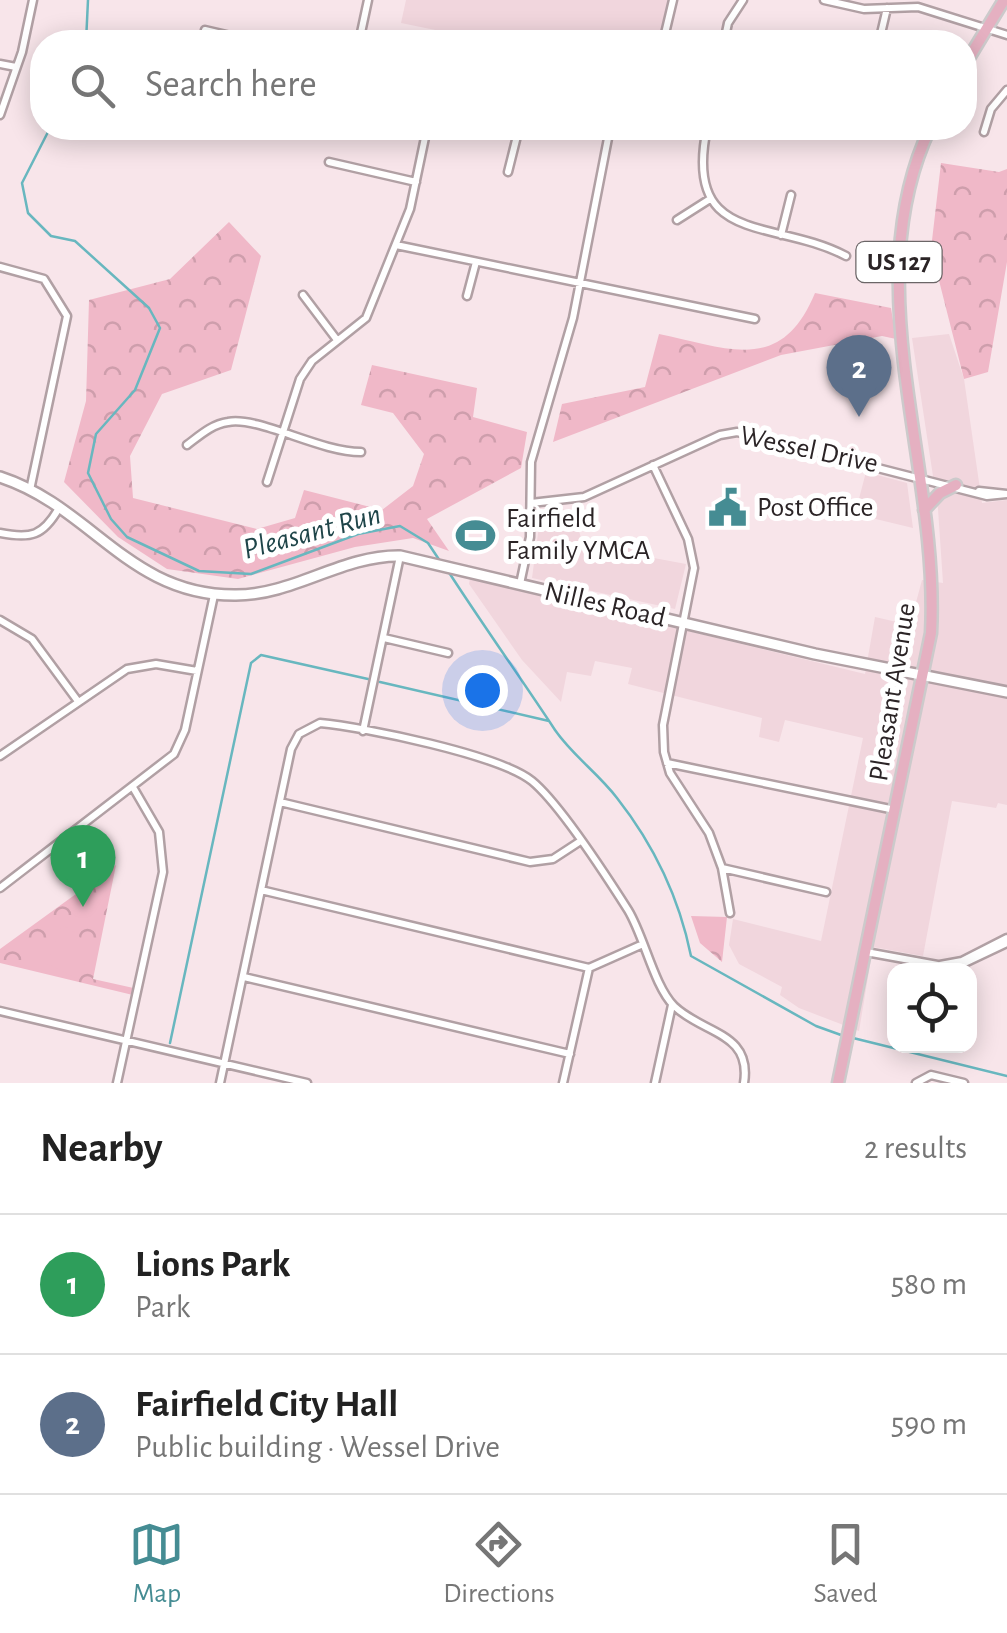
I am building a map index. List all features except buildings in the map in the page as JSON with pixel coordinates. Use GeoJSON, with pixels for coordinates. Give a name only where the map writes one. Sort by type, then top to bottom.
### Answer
{"type":"FeatureCollection","features":[{"type":"Feature","properties":{"kind":"main road"},"geometry":{"type":"LineString","coordinates":[[977,44],[1004,0]]}},
{"type":"Feature","properties":{"kind":"main road","name":"Pleasant Avenue"},"geometry":{"type":"LineString","coordinates":[[838,1083],[924,677],[932,596],[903,332],[900,252],[906,198],[926,140]]}},
{"type":"Feature","properties":{"kind":"main road"},"geometry":{"type":"LineString","coordinates":[[924,510],[936,496],[956,485]]}},
{"type":"Feature","properties":{"kind":"street"},"geometry":{"type":"LineString","coordinates":[[0,115],[33,0]]}},
{"type":"Feature","properties":{"kind":"street"},"geometry":{"type":"LineString","coordinates":[[362,30],[368,0]]}},
{"type":"Feature","properties":{"kind":"street"},"geometry":{"type":"LineString","coordinates":[[666,30],[673,0]]}},
{"type":"Feature","properties":{"kind":"street"},"geometry":{"type":"LineString","coordinates":[[727,30],[743,0]]}},
{"type":"Feature","properties":{"kind":"street"},"geometry":{"type":"LineString","coordinates":[[824,0],[864,10],[918,7],[1007,34]]}},
{"type":"Feature","properties":{"kind":"street"},"geometry":{"type":"LineString","coordinates":[[882,30],[887,8]]}},
{"type":"Feature","properties":{"kind":"street"},"geometry":{"type":"LineString","coordinates":[[0,64],[16,67]]}},
{"type":"Feature","properties":{"kind":"street"},"geometry":{"type":"LineString","coordinates":[[984,132],[991,109],[1007,90]]}},
{"type":"Feature","properties":{"kind":"street"},"geometry":{"type":"LineString","coordinates":[[268,482],[300,379],[337,340],[366,318],[396,245],[425,140]]}},
{"type":"Feature","properties":{"kind":"street"},"geometry":{"type":"LineString","coordinates":[[508,172],[516,140]]}},
{"type":"Feature","properties":{"kind":"street"},"geometry":{"type":"LineString","coordinates":[[520,585],[530,537],[532,462],[580,282],[608,140]]}},
{"type":"Feature","properties":{"kind":"street"},"geometry":{"type":"LineString","coordinates":[[706,140],[702,169],[710,199],[736,222],[846,256]]}},
{"type":"Feature","properties":{"kind":"street"},"geometry":{"type":"LineString","coordinates":[[328,162],[416,182]]}},
{"type":"Feature","properties":{"kind":"street"},"geometry":{"type":"LineString","coordinates":[[781,236],[791,195]]}},
{"type":"Feature","properties":{"kind":"street"},"geometry":{"type":"LineString","coordinates":[[677,220],[710,199]]}},
{"type":"Feature","properties":{"kind":"street"},"geometry":{"type":"LineString","coordinates":[[396,245],[755,319]]}},
{"type":"Feature","properties":{"kind":"street"},"geometry":{"type":"LineString","coordinates":[[468,296],[476,262]]}},
{"type":"Feature","properties":{"kind":"street"},"geometry":{"type":"LineString","coordinates":[[0,266],[44,279],[67,316],[30,490]]}},
{"type":"Feature","properties":{"kind":"street"},"geometry":{"type":"LineString","coordinates":[[303,295],[337,340]]}},
{"type":"Feature","properties":{"kind":"street"},"geometry":{"type":"LineString","coordinates":[[186,446],[225,422],[284,435],[326,450],[361,452]]}},
{"type":"Feature","properties":{"kind":"street","name":"Wessel Drive"},"geometry":{"type":"LineString","coordinates":[[531,503],[584,497],[720,435],[737,432],[993,497],[1007,494]]}},
{"type":"Feature","properties":{"kind":"street"},"geometry":{"type":"LineString","coordinates":[[653,465],[693,556],[693,584],[663,725],[666,763],[709,834],[722,868],[730,913]]}},
{"type":"Feature","properties":{"kind":"street","name":"Nilles Road"},"geometry":{"type":"LineString","coordinates":[[0,477],[60,507],[150,576],[214,594],[266,592],[348,562],[400,556],[419,558],[684,623],[1007,692]]}},
{"type":"Feature","properties":{"kind":"street"},"geometry":{"type":"LineString","coordinates":[[0,533],[27,538],[40,534],[60,507]]}},
{"type":"Feature","properties":{"kind":"street"},"geometry":{"type":"LineString","coordinates":[[363,731],[400,556]]}},
{"type":"Feature","properties":{"kind":"street"},"geometry":{"type":"LineString","coordinates":[[0,888],[134,790],[174,754],[185,730],[214,594]]}},
{"type":"Feature","properties":{"kind":"street"},"geometry":{"type":"LineString","coordinates":[[0,620],[32,639],[77,700]]}},
{"type":"Feature","properties":{"kind":"street"},"geometry":{"type":"LineString","coordinates":[[384,638],[448,653]]}},
{"type":"Feature","properties":{"kind":"street"},"geometry":{"type":"LineString","coordinates":[[0,756],[77,700],[136,666],[156,664],[197,671]]}},
{"type":"Feature","properties":{"kind":"street"},"geometry":{"type":"LineString","coordinates":[[220,1083],[291,749],[308,727],[320,723],[514,770],[537,785],[629,912],[672,1004],[740,1048],[746,1062],[744,1083]]}},
{"type":"Feature","properties":{"kind":"street"},"geometry":{"type":"LineString","coordinates":[[666,763],[896,810]]}},
{"type":"Feature","properties":{"kind":"street"},"geometry":{"type":"LineString","coordinates":[[117,1083],[163,872],[159,832],[134,790]]}},
{"type":"Feature","properties":{"kind":"street"},"geometry":{"type":"LineString","coordinates":[[280,802],[530,862],[554,859],[579,842]]}},
{"type":"Feature","properties":{"kind":"street"},"geometry":{"type":"LineString","coordinates":[[722,868],[826,892]]}},
{"type":"Feature","properties":{"kind":"street"},"geometry":{"type":"LineString","coordinates":[[261,890],[590,968],[644,944]]}},
{"type":"Feature","properties":{"kind":"street"},"geometry":{"type":"LineString","coordinates":[[866,952],[961,967],[1007,940]]}},
{"type":"Feature","properties":{"kind":"street"},"geometry":{"type":"LineString","coordinates":[[563,1083],[590,968]]}},
{"type":"Feature","properties":{"kind":"street"},"geometry":{"type":"LineString","coordinates":[[244,976],[570,1054]]}},
{"type":"Feature","properties":{"kind":"street"},"geometry":{"type":"LineString","coordinates":[[654,1083],[672,1004]]}},
{"type":"Feature","properties":{"kind":"street"},"geometry":{"type":"LineString","coordinates":[[0,1010],[307,1083]]}},
{"type":"Feature","properties":{"kind":"street"},"geometry":{"type":"LineString","coordinates":[[916,1083],[931,1075],[964,1083]]}},
{"type":"Feature","properties":{"kind":"shaded area"},"geometry":{"type":"Polygon","coordinates":[[[406,0],[674,0],[666,30],[435,30],[401,23],[406,0]]]}},
{"type":"Feature","properties":{"kind":"shaded area"},"geometry":{"type":"Polygon","coordinates":[[[949,334],[964,379],[982,503],[1007,500],[1007,805],[998,803],[996,808],[952,801],[923,956],[873,947],[859,1031],[799,1008],[780,995],[782,987],[739,964],[729,945],[733,919],[821,941],[863,738],[785,720],[779,742],[759,737],[762,718],[628,684],[632,668],[595,661],[591,676],[567,672],[561,702],[522,660],[469,584],[470,578],[865,674],[875,617],[910,625],[922,580],[943,583],[938,509],[912,338],[949,334]]]}},
{"type":"Feature","properties":{"kind":"shaded area"},"geometry":{"type":"Polygon","coordinates":[[[866,472],[907,483],[913,528],[855,514],[866,472]]]}},
{"type":"Feature","properties":{"kind":"shaded area"},"geometry":{"type":"Polygon","coordinates":[[[572,509],[583,544],[630,547],[643,556],[686,564],[675,609],[532,578],[541,511],[572,509]]]}},
{"type":"Feature","properties":{"kind":"green space"},"geometry":{"type":"Polygon","coordinates":[[[941,163],[999,172],[1007,169],[1007,262],[988,372],[964,379],[931,249],[941,163]]]}},
{"type":"Feature","properties":{"kind":"green space"},"geometry":{"type":"Polygon","coordinates":[[[229,222],[261,256],[231,370],[162,394],[130,456],[133,498],[257,529],[295,518],[304,490],[382,510],[413,486],[424,454],[393,413],[361,405],[372,365],[477,388],[473,417],[527,432],[521,468],[427,519],[449,551],[413,538],[355,547],[238,579],[167,569],[118,537],[64,482],[86,401],[89,300],[170,279],[229,222]]]}},
{"type":"Feature","properties":{"kind":"green space"},"geometry":{"type":"Polygon","coordinates":[[[815,293],[891,308],[896,339],[882,336],[781,355],[553,442],[562,404],[645,387],[659,334],[730,349],[769,346],[786,336],[801,319],[815,293]]]}},
{"type":"Feature","properties":{"kind":"green space"},"geometry":{"type":"Polygon","coordinates":[[[116,865],[93,979],[138,989],[137,996],[0,963],[0,949],[116,865]]]}},
{"type":"Feature","properties":{"kind":"green space"},"geometry":{"type":"Polygon","coordinates":[[[691,916],[727,917],[722,962],[700,943],[691,916]]]}},
{"type":"Feature","properties":{"kind":"green space"},"geometry":{"type":"Polygon","coordinates":[[[62,925],[78,934],[88,954],[79,979],[47,964],[62,925]]]}},
{"type":"Feature","properties":{"kind":"waterway","name":"Pleasant Run"},"geometry":{"type":"LineString","coordinates":[[87,30],[88,0]]}},
{"type":"Feature","properties":{"kind":"waterway","name":"Pleasant Run"},"geometry":{"type":"LineString","coordinates":[[44,140],[22,183],[28,213],[51,236],[75,241],[149,308],[160,328],[135,390],[96,434],[88,473],[111,519],[127,537],[199,571],[251,574],[358,534],[400,526],[428,543],[440,561]]}},
{"type":"Feature","properties":{"kind":"waterway","name":"Pleasant Run"},"geometry":{"type":"LineString","coordinates":[[448,571],[555,730],[610,789],[642,834],[672,892],[691,956],[816,1026],[841,1035]]}},
{"type":"Feature","properties":{"kind":"waterway"},"geometry":{"type":"LineString","coordinates":[[170,1043],[251,663],[261,655],[368,679]]}},
{"type":"Feature","properties":{"kind":"waterway"},"geometry":{"type":"LineString","coordinates":[[380,682],[549,721]]}},
{"type":"Feature","properties":{"kind":"waterway","name":"Pleasant Run"},"geometry":{"type":"LineString","coordinates":[[849,1037],[1007,1076]]}},
{"type":"Feature","properties":{"kind":"place","name":"Fairfield City Hall"},"geometry":{"type":"Point","coordinates":[859,417]}},
{"type":"Feature","properties":{"kind":"place","name":"Post Office"},"geometry":{"type":"Point","coordinates":[727,508]}},
{"type":"Feature","properties":{"kind":"place","name":"Fairfield Family YMCA"},"geometry":{"type":"Point","coordinates":[476,535]}},
{"type":"Feature","properties":{"kind":"place","name":"Lions Park"},"geometry":{"type":"Point","coordinates":[83,907]}}]}
